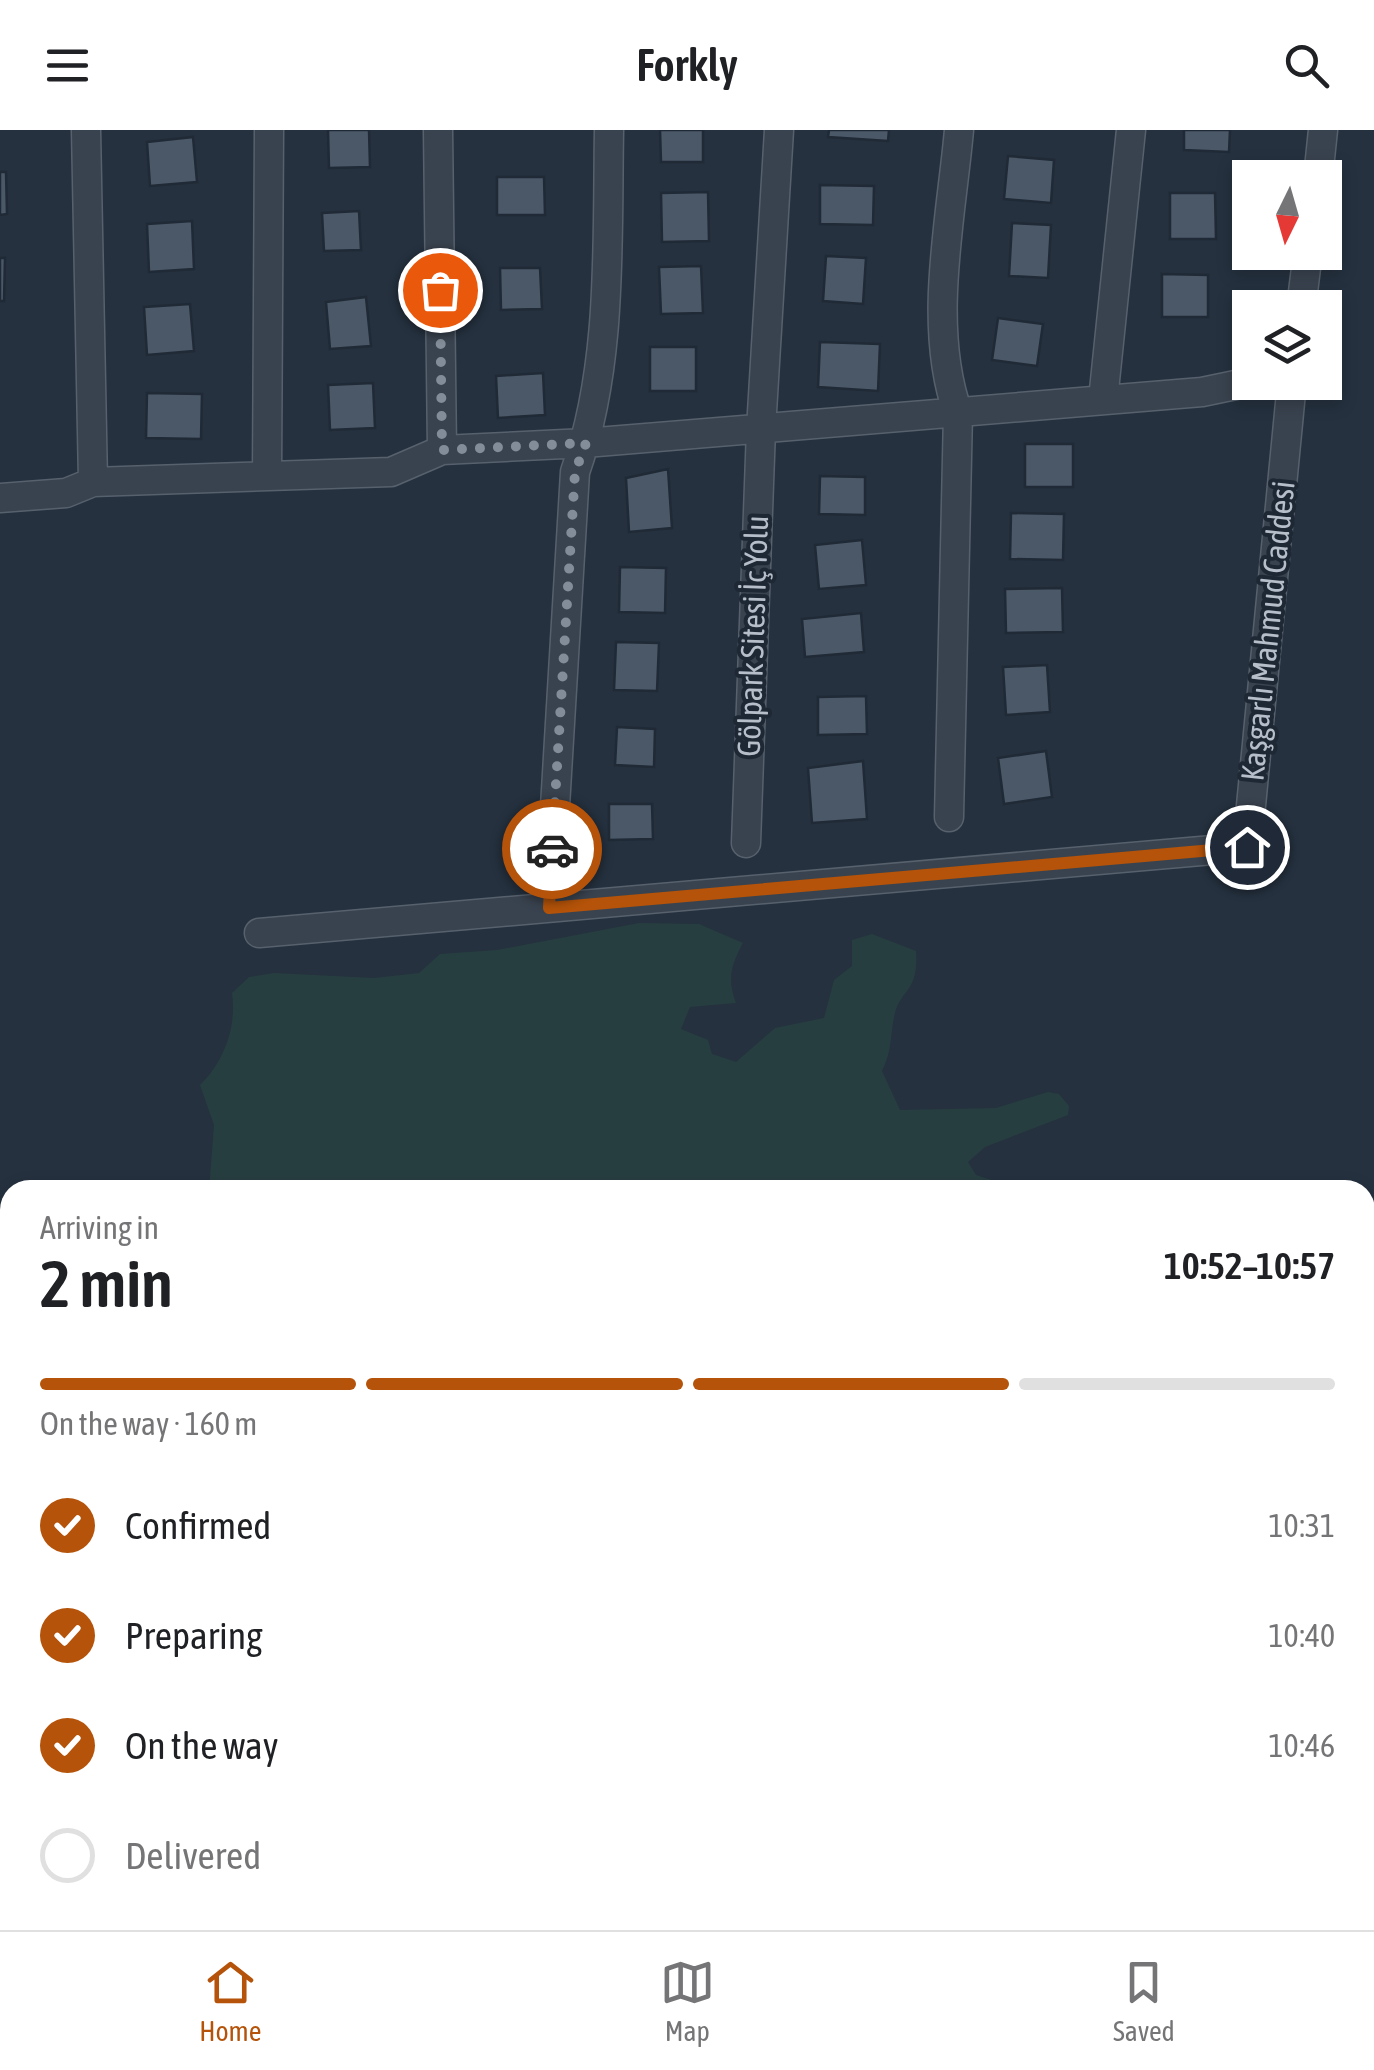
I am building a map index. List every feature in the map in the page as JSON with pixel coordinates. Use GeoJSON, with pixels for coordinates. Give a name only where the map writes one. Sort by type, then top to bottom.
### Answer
{"type":"FeatureCollection","features":[{"type":"Feature","properties":{"kind":"street"},"geometry":{"type":"LineString","coordinates":[[86,130],[94,482]]}},
{"type":"Feature","properties":{"kind":"street"},"geometry":{"type":"LineString","coordinates":[[267,476],[269,130]]}},
{"type":"Feature","properties":{"kind":"street"},"geometry":{"type":"LineString","coordinates":[[438,130],[442,450]]}},
{"type":"Feature","properties":{"kind":"street"},"geometry":{"type":"LineString","coordinates":[[549,908],[575,472],[586,443],[606,304],[609,130]]}},
{"type":"Feature","properties":{"kind":"street","name":"Gölpark Sitesi İç Yolu"},"geometry":{"type":"LineString","coordinates":[[746,843],[760,429],[779,130]]}},
{"type":"Feature","properties":{"kind":"street"},"geometry":{"type":"LineString","coordinates":[[949,817],[958,412],[949,387],[944,313],[958,130]]}},
{"type":"Feature","properties":{"kind":"street"},"geometry":{"type":"LineString","coordinates":[[1103,400],[1130,130]]}},
{"type":"Feature","properties":{"kind":"street"},"geometry":{"type":"LineString","coordinates":[[1320,160],[1324,130]]}},
{"type":"Feature","properties":{"kind":"street"},"geometry":{"type":"LineString","coordinates":[[0,498],[66,493],[94,482],[391,472],[442,450],[760,429],[1202,392],[1232,386]]}},
{"type":"Feature","properties":{"kind":"street","name":"Kaşgarlı Mahmud Caddesi"},"geometry":{"type":"LineString","coordinates":[[258,933],[1247,847],[1290,400]]}},
{"type":"Feature","properties":{"kind":"green space"},"geometry":{"type":"Polygon","coordinates":[[[639,923],[699,924],[743,943],[732,972],[736,1003],[690,1007],[681,1029],[708,1040],[712,1054],[736,1062],[775,1028],[824,1018],[834,980],[852,966],[852,940],[872,934],[916,951],[915,975],[897,1008],[882,1071],[900,1110],[996,1108],[1048,1092],[1059,1094],[1069,1106],[1068,1115],[985,1147],[968,1162],[976,1175],[992,1180],[210,1180],[214,1125],[200,1085],[216,1066],[227,1043],[232,993],[249,977],[274,973],[374,978],[419,973],[440,954],[497,950],[639,923]]]}},
{"type":"Feature","properties":{"kind":"building"},"geometry":{"type":"Polygon","coordinates":[[[328,130],[369,130],[370,167],[329,168],[328,130]]]}},
{"type":"Feature","properties":{"kind":"building"},"geometry":{"type":"Polygon","coordinates":[[[660,130],[703,130],[703,162],[661,162],[660,130]]]}},
{"type":"Feature","properties":{"kind":"building"},"geometry":{"type":"Polygon","coordinates":[[[829,130],[889,130],[888,141],[828,137],[829,130]]]}},
{"type":"Feature","properties":{"kind":"building"},"geometry":{"type":"Polygon","coordinates":[[[1184,130],[1230,130],[1229,152],[1184,150],[1184,130]]]}},
{"type":"Feature","properties":{"kind":"building"},"geometry":{"type":"Polygon","coordinates":[[[193,137],[197,182],[150,186],[147,142],[193,137]]]}},
{"type":"Feature","properties":{"kind":"building"},"geometry":{"type":"Polygon","coordinates":[[[1008,156],[1054,160],[1051,203],[1004,199],[1008,156]]]}},
{"type":"Feature","properties":{"kind":"building"},"geometry":{"type":"Polygon","coordinates":[[[0,172],[6,172],[7,214],[0,215],[0,172]]]}},
{"type":"Feature","properties":{"kind":"building"},"geometry":{"type":"Polygon","coordinates":[[[497,177],[544,177],[545,215],[497,215],[497,177]]]}},
{"type":"Feature","properties":{"kind":"building"},"geometry":{"type":"Polygon","coordinates":[[[820,185],[874,186],[873,225],[820,224],[820,185]]]}},
{"type":"Feature","properties":{"kind":"building"},"geometry":{"type":"Polygon","coordinates":[[[708,192],[709,241],[662,242],[661,193],[708,192]]]}},
{"type":"Feature","properties":{"kind":"building"},"geometry":{"type":"Polygon","coordinates":[[[1170,193],[1215,193],[1216,239],[1170,239],[1170,193]]]}},
{"type":"Feature","properties":{"kind":"building"},"geometry":{"type":"Polygon","coordinates":[[[359,211],[361,250],[324,251],[322,213],[359,211]]]}},
{"type":"Feature","properties":{"kind":"building"},"geometry":{"type":"Polygon","coordinates":[[[192,221],[194,269],[149,272],[147,224],[192,221]]]}},
{"type":"Feature","properties":{"kind":"building"},"geometry":{"type":"Polygon","coordinates":[[[1012,223],[1051,225],[1048,278],[1009,276],[1012,223]]]}},
{"type":"Feature","properties":{"kind":"building"},"geometry":{"type":"Polygon","coordinates":[[[826,256],[866,258],[863,304],[823,301],[826,256]]]}},
{"type":"Feature","properties":{"kind":"building"},"geometry":{"type":"Polygon","coordinates":[[[0,258],[5,258],[4,301],[0,301],[0,258]]]}},
{"type":"Feature","properties":{"kind":"building"},"geometry":{"type":"Polygon","coordinates":[[[701,266],[703,313],[661,314],[659,267],[701,266]]]}},
{"type":"Feature","properties":{"kind":"building"},"geometry":{"type":"Polygon","coordinates":[[[500,268],[540,268],[542,309],[501,310],[500,268]]]}},
{"type":"Feature","properties":{"kind":"building"},"geometry":{"type":"Polygon","coordinates":[[[1162,274],[1208,275],[1208,317],[1162,317],[1162,274]]]}},
{"type":"Feature","properties":{"kind":"building"},"geometry":{"type":"Polygon","coordinates":[[[366,297],[371,346],[330,349],[326,302],[366,297]]]}},
{"type":"Feature","properties":{"kind":"building"},"geometry":{"type":"Polygon","coordinates":[[[190,304],[194,351],[147,355],[144,307],[190,304]]]}},
{"type":"Feature","properties":{"kind":"building"},"geometry":{"type":"Polygon","coordinates":[[[998,318],[1043,324],[1037,366],[992,360],[998,318]]]}},
{"type":"Feature","properties":{"kind":"building"},"geometry":{"type":"Polygon","coordinates":[[[820,342],[880,344],[878,391],[818,387],[820,342]]]}},
{"type":"Feature","properties":{"kind":"building"},"geometry":{"type":"Polygon","coordinates":[[[650,347],[696,347],[696,391],[650,391],[650,347]]]}},
{"type":"Feature","properties":{"kind":"building"},"geometry":{"type":"Polygon","coordinates":[[[543,373],[545,415],[498,418],[496,376],[543,373]]]}},
{"type":"Feature","properties":{"kind":"building"},"geometry":{"type":"Polygon","coordinates":[[[373,383],[375,428],[330,430],[328,385],[373,383]]]}},
{"type":"Feature","properties":{"kind":"building"},"geometry":{"type":"Polygon","coordinates":[[[147,393],[202,394],[201,439],[146,438],[147,393]]]}},
{"type":"Feature","properties":{"kind":"building"},"geometry":{"type":"Polygon","coordinates":[[[1025,444],[1073,444],[1073,487],[1025,487],[1025,444]]]}},
{"type":"Feature","properties":{"kind":"building"},"geometry":{"type":"Polygon","coordinates":[[[668,469],[672,528],[629,532],[626,478],[668,469]]]}},
{"type":"Feature","properties":{"kind":"building"},"geometry":{"type":"Polygon","coordinates":[[[820,476],[865,477],[865,515],[819,514],[820,476]]]}},
{"type":"Feature","properties":{"kind":"building"},"geometry":{"type":"Polygon","coordinates":[[[1011,513],[1064,514],[1063,560],[1010,559],[1011,513]]]}},
{"type":"Feature","properties":{"kind":"building"},"geometry":{"type":"Polygon","coordinates":[[[862,540],[866,585],[819,589],[815,545],[862,540]]]}},
{"type":"Feature","properties":{"kind":"building"},"geometry":{"type":"Polygon","coordinates":[[[620,567],[666,568],[665,613],[619,612],[620,567]]]}},
{"type":"Feature","properties":{"kind":"building"},"geometry":{"type":"Polygon","coordinates":[[[1062,588],[1063,632],[1006,633],[1005,589],[1062,588]]]}},
{"type":"Feature","properties":{"kind":"building"},"geometry":{"type":"Polygon","coordinates":[[[861,613],[864,652],[805,657],[802,619],[861,613]]]}},
{"type":"Feature","properties":{"kind":"building"},"geometry":{"type":"Polygon","coordinates":[[[616,642],[659,643],[657,691],[614,690],[616,642]]]}},
{"type":"Feature","properties":{"kind":"building"},"geometry":{"type":"Polygon","coordinates":[[[1047,665],[1050,712],[1006,715],[1003,667],[1047,665]]]}},
{"type":"Feature","properties":{"kind":"building"},"geometry":{"type":"Polygon","coordinates":[[[866,696],[867,734],[818,735],[818,697],[866,696]]]}},
{"type":"Feature","properties":{"kind":"building"},"geometry":{"type":"Polygon","coordinates":[[[617,727],[655,729],[654,767],[615,765],[617,727]]]}},
{"type":"Feature","properties":{"kind":"building"},"geometry":{"type":"Polygon","coordinates":[[[1046,751],[1052,797],[1004,804],[998,758],[1046,751]]]}},
{"type":"Feature","properties":{"kind":"building"},"geometry":{"type":"Polygon","coordinates":[[[863,761],[867,819],[812,823],[808,768],[863,761]]]}},
{"type":"Feature","properties":{"kind":"building"},"geometry":{"type":"Polygon","coordinates":[[[609,804],[652,804],[653,839],[609,840],[609,804]]]}},
{"type":"Feature","properties":{"kind":"way so far"},"geometry":{"type":"LineString","coordinates":[[440,290],[442,450],[586,443],[575,472],[552,849]]}},
{"type":"Feature","properties":{"kind":"route"},"geometry":{"type":"LineString","coordinates":[[552,849],[549,908],[1247,847]]}}]}
